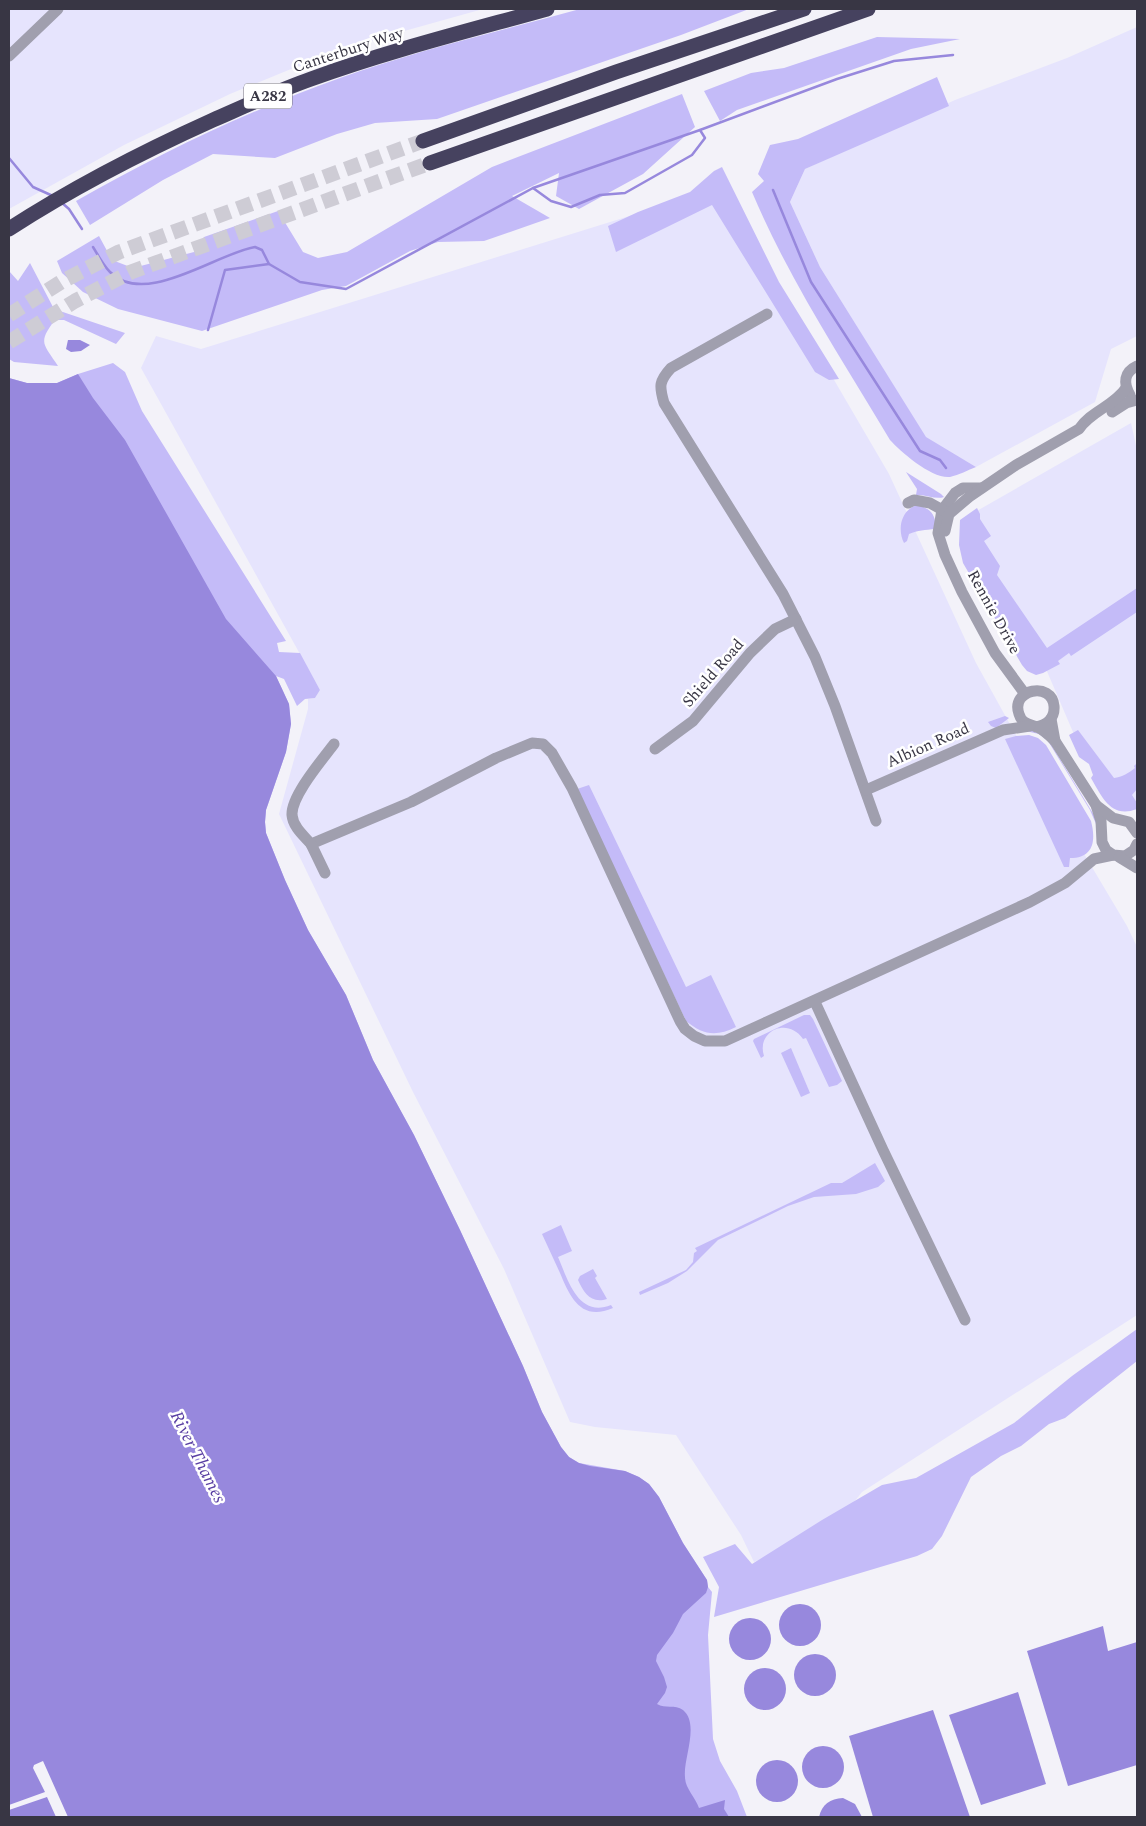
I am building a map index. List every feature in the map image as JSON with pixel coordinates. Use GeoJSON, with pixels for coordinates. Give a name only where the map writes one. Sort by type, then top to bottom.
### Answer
{"type":"FeatureCollection","features":[{"type":"Feature","properties":{"kind":"highway","name":"Canterbury Way"},"geometry":{"type":"LineString","coordinates":[[9,229],[64,195],[130,159],[245,106],[309,80],[381,55],[547,9]]}},
{"type":"Feature","properties":{"kind":"highway"},"geometry":{"type":"LineString","coordinates":[[423,141],[616,72],[804,9]]}},
{"type":"Feature","properties":{"kind":"highway"},"geometry":{"type":"LineString","coordinates":[[430,163],[868,9]]}},
{"type":"Feature","properties":{"kind":"street"},"geometry":{"type":"LineString","coordinates":[[9,56],[58,9]]}},
{"type":"Feature","properties":{"kind":"street"},"geometry":{"type":"LineString","coordinates":[[767,314],[671,368],[663,377],[660,390],[664,403],[774,579],[796,619],[815,657],[835,706],[876,821]]}},
{"type":"Feature","properties":{"kind":"street"},"geometry":{"type":"LineString","coordinates":[[1137,366],[1130,370],[1126,375],[1125,381],[1130,395],[1137,400]]}},
{"type":"Feature","properties":{"kind":"street"},"geometry":{"type":"LineString","coordinates":[[1079,429],[1083,422],[1118,398],[1126,388]]}},
{"type":"Feature","properties":{"kind":"street"},"geometry":{"type":"LineString","coordinates":[[908,503],[914,500],[930,503],[946,512],[955,493],[963,488],[981,488],[1016,465],[1079,429],[1087,428],[1126,403],[1137,400]]}},
{"type":"Feature","properties":{"kind":"street","name":"Rennie Drive"},"geometry":{"type":"LineString","coordinates":[[946,512],[938,530],[941,542],[962,592],[995,653],[1025,694]]}},
{"type":"Feature","properties":{"kind":"street","name":"Shield Road"},"geometry":{"type":"LineString","coordinates":[[655,749],[693,721],[750,653],[775,629],[796,619]]}},
{"type":"Feature","properties":{"kind":"street"},"geometry":{"type":"LineString","coordinates":[[1003,730],[1012,720],[1021,698],[1025,694],[1031,690],[1045,692],[1050,696],[1054,708],[1051,719],[1055,741],[1096,805],[1106,814],[1119,820],[1130,822],[1137,832]]}},
{"type":"Feature","properties":{"kind":"street"},"geometry":{"type":"LineString","coordinates":[[1018,708],[1021,719],[1055,741]]}},
{"type":"Feature","properties":{"kind":"street"},"geometry":{"type":"LineString","coordinates":[[1033,726],[1042,726],[1051,719]]}},
{"type":"Feature","properties":{"kind":"street","name":"Albion Road"},"geometry":{"type":"LineString","coordinates":[[866,790],[1003,730],[1033,726]]}},
{"type":"Feature","properties":{"kind":"street"},"geometry":{"type":"LineString","coordinates":[[312,844],[411,802],[496,758],[532,743],[543,744],[552,754],[572,788],[669,1002],[685,1029],[705,1041],[725,1041],[815,1002],[1030,902],[1065,883],[1094,859],[1130,854],[1137,846]]}},
{"type":"Feature","properties":{"kind":"street"},"geometry":{"type":"LineString","coordinates":[[325,873],[312,844],[298,830],[292,816],[294,803],[307,781],[334,744]]}},
{"type":"Feature","properties":{"kind":"street"},"geometry":{"type":"LineString","coordinates":[[1096,805],[1106,850],[1137,868]]}},
{"type":"Feature","properties":{"kind":"street"},"geometry":{"type":"LineString","coordinates":[[1091,862],[1109,823],[1119,820]]}},
{"type":"Feature","properties":{"kind":"street"},"geometry":{"type":"LineString","coordinates":[[815,1002],[965,1320]]}},
{"type":"Feature","properties":{"kind":"shaded area"},"geometry":{"type":"Polygon","coordinates":[[[9,9],[483,9],[390,35],[291,69],[230,94],[124,145],[9,209],[9,9]]]}},
{"type":"Feature","properties":{"kind":"shaded area"},"geometry":{"type":"Polygon","coordinates":[[[580,9],[749,9],[681,35],[437,119],[375,123],[337,134],[275,158],[213,154],[163,180],[90,225],[76,201],[140,166],[205,134],[272,104],[340,78],[399,58],[580,9]]]}},
{"type":"Feature","properties":{"kind":"shaded area"},"geometry":{"type":"Polygon","coordinates":[[[1137,27],[1137,336],[1111,349],[1095,402],[976,467],[926,438],[820,267],[790,202],[805,169],[955,100],[1067,58],[1137,27]]]}},
{"type":"Feature","properties":{"kind":"shaded area"},"geometry":{"type":"Polygon","coordinates":[[[877,37],[960,39],[911,49],[737,110],[720,121],[704,91],[751,73],[784,68],[877,37]]]}},
{"type":"Feature","properties":{"kind":"shaded area"},"geometry":{"type":"Polygon","coordinates":[[[937,77],[949,106],[805,169],[790,202],[820,267],[926,437],[976,467],[950,477],[935,474],[926,469],[909,458],[890,440],[799,288],[752,192],[764,181],[758,174],[770,145],[798,139],[937,77]]]}},
{"type":"Feature","properties":{"kind":"shaded area"},"geometry":{"type":"Polygon","coordinates":[[[682,94],[695,127],[643,174],[579,209],[556,196],[559,173],[512,196],[550,218],[484,241],[438,242],[410,251],[346,286],[322,290],[202,331],[118,309],[83,292],[62,273],[57,261],[99,236],[112,260],[133,268],[194,252],[204,237],[278,211],[303,252],[318,258],[347,252],[492,167],[682,94]]]}},
{"type":"Feature","properties":{"kind":"shaded area"},"geometry":{"type":"Polygon","coordinates":[[[722,167],[779,282],[839,379],[829,380],[815,372],[712,205],[616,252],[608,226],[690,192],[714,171],[722,167]]]}},
{"type":"Feature","properties":{"kind":"shaded area"},"geometry":{"type":"Polygon","coordinates":[[[713,190],[830,373],[889,474],[976,663],[1052,800],[1127,926],[1137,947],[1137,1315],[862,1492],[835,1526],[754,1562],[741,1535],[676,1435],[595,1427],[570,1422],[504,1269],[413,1092],[279,814],[308,709],[308,699],[315,698],[320,690],[141,368],[156,336],[201,349],[713,190]]]}},
{"type":"Feature","properties":{"kind":"shaded area"},"geometry":{"type":"Polygon","coordinates":[[[30,263],[54,309],[125,333],[116,344],[64,320],[55,320],[46,334],[44,343],[58,366],[14,362],[9,359],[9,271],[18,281],[30,263]]]}},
{"type":"Feature","properties":{"kind":"shaded area"},"geometry":{"type":"Polygon","coordinates":[[[113,363],[125,372],[142,411],[286,641],[277,643],[279,652],[300,653],[320,690],[315,698],[305,699],[297,706],[284,679],[276,676],[289,704],[291,724],[286,752],[266,810],[266,833],[308,930],[346,995],[373,1060],[414,1135],[523,1366],[542,1412],[561,1447],[569,1457],[579,1463],[625,1471],[649,1484],[659,1497],[683,1543],[707,1580],[708,1587],[712,1592],[708,1635],[713,1739],[720,1761],[737,1791],[747,1817],[674,1817],[9,378],[27,383],[57,383],[113,363]]]}},
{"type":"Feature","properties":{"kind":"shaded area"},"geometry":{"type":"Polygon","coordinates":[[[1131,423],[1137,450],[1137,812],[1132,803],[1082,753],[1043,662],[961,520],[1131,423]]]}},
{"type":"Feature","properties":{"kind":"shaded area"},"geometry":{"type":"Polygon","coordinates":[[[906,472],[944,497],[916,495],[917,489],[906,472]]]}},
{"type":"Feature","properties":{"kind":"shaded area"},"geometry":{"type":"Polygon","coordinates":[[[917,505],[926,508],[932,513],[935,520],[935,529],[909,534],[907,541],[904,543],[901,532],[902,521],[907,511],[917,505]]]}},
{"type":"Feature","properties":{"kind":"shaded area"},"geometry":{"type":"Polygon","coordinates":[[[977,508],[980,519],[991,536],[984,541],[1000,566],[997,575],[1047,648],[1137,588],[1137,612],[1071,656],[1069,653],[1058,661],[1060,664],[1036,675],[1027,671],[963,563],[959,545],[960,520],[977,508]]]}},
{"type":"Feature","properties":{"kind":"shaded area"},"geometry":{"type":"Polygon","coordinates":[[[1005,716],[1009,718],[996,728],[988,722],[1005,716]]]}},
{"type":"Feature","properties":{"kind":"shaded area"},"geometry":{"type":"Polygon","coordinates":[[[1021,730],[1036,732],[1043,736],[1049,741],[1094,815],[1098,825],[1098,838],[1096,824],[1090,810],[1048,741],[1039,734],[1021,730]]]}},
{"type":"Feature","properties":{"kind":"shaded area"},"geometry":{"type":"Polygon","coordinates":[[[1078,730],[1114,778],[1130,772],[1137,763],[1137,789],[1132,795],[1137,803],[1137,809],[1120,811],[1114,809],[1104,799],[1091,778],[1093,775],[1089,764],[1079,757],[1069,735],[1078,730]]]}},
{"type":"Feature","properties":{"kind":"shaded area"},"geometry":{"type":"Polygon","coordinates":[[[1029,735],[1038,738],[1046,745],[1091,821],[1093,841],[1091,847],[1084,855],[1070,858],[1069,867],[1064,867],[1005,739],[1029,735]]]}},
{"type":"Feature","properties":{"kind":"shaded area"},"geometry":{"type":"Polygon","coordinates":[[[589,785],[686,987],[711,975],[736,1027],[722,1032],[710,1033],[692,1026],[686,1021],[577,789],[589,785]]]}},
{"type":"Feature","properties":{"kind":"shaded area"},"geometry":{"type":"Polygon","coordinates":[[[804,1015],[810,1015],[813,1019],[842,1081],[837,1085],[829,1087],[806,1038],[803,1039],[796,1032],[789,1029],[774,1030],[769,1034],[764,1040],[764,1056],[761,1058],[753,1041],[754,1039],[804,1015]]]}},
{"type":"Feature","properties":{"kind":"shaded area"},"geometry":{"type":"Polygon","coordinates":[[[791,1048],[810,1093],[801,1097],[781,1053],[791,1048]]]}},
{"type":"Feature","properties":{"kind":"shaded area"},"geometry":{"type":"Polygon","coordinates":[[[875,1163],[885,1181],[878,1187],[856,1194],[814,1197],[788,1206],[718,1240],[687,1271],[668,1283],[640,1295],[639,1292],[686,1270],[693,1262],[694,1253],[697,1251],[695,1248],[831,1183],[842,1183],[875,1163]]]}},
{"type":"Feature","properties":{"kind":"shaded area"},"geometry":{"type":"Polygon","coordinates":[[[561,1225],[572,1251],[558,1257],[570,1286],[582,1302],[600,1308],[611,1305],[613,1308],[602,1312],[593,1312],[585,1309],[578,1305],[568,1291],[542,1234],[561,1225]]]}},
{"type":"Feature","properties":{"kind":"shaded area"},"geometry":{"type":"Polygon","coordinates":[[[593,1269],[597,1276],[595,1278],[607,1299],[592,1299],[578,1280],[580,1276],[593,1269]]]}},
{"type":"Feature","properties":{"kind":"shaded area"},"geometry":{"type":"Polygon","coordinates":[[[1137,1329],[1137,1361],[1065,1418],[1049,1424],[1021,1446],[1001,1456],[971,1477],[942,1536],[932,1549],[917,1556],[714,1617],[719,1587],[703,1557],[735,1544],[752,1564],[882,1485],[916,1478],[1014,1423],[1072,1376],[1137,1329]]]}},
{"type":"Feature","properties":{"kind":"water"},"geometry":{"type":"Polygon","coordinates":[[[68,340],[80,340],[90,345],[81,351],[71,352],[66,349],[68,340]]]}},
{"type":"Feature","properties":{"kind":"water","name":"River Thames"},"geometry":{"type":"Polygon","coordinates":[[[78,374],[93,398],[125,440],[226,619],[276,676],[289,704],[291,724],[286,752],[266,810],[266,833],[308,930],[346,995],[373,1060],[414,1135],[460,1230],[523,1366],[542,1412],[561,1447],[569,1457],[579,1463],[590,1466],[625,1471],[649,1484],[659,1497],[683,1543],[707,1580],[708,1587],[706,1593],[683,1614],[673,1633],[657,1655],[656,1661],[667,1687],[657,1704],[680,1708],[688,1716],[691,1733],[685,1781],[699,1808],[725,1800],[724,1809],[729,1817],[9,1817],[9,378],[27,383],[57,383],[78,374]]]}},
{"type":"Feature","properties":{"kind":"water"},"geometry":{"type":"Polygon","coordinates":[[[804,1604],[812,1607],[818,1613],[821,1625],[818,1637],[812,1643],[796,1646],[788,1643],[782,1637],[779,1621],[782,1613],[788,1607],[804,1604]]]}},
{"type":"Feature","properties":{"kind":"water"},"geometry":{"type":"Polygon","coordinates":[[[754,1618],[762,1621],[768,1627],[771,1639],[768,1651],[762,1657],[746,1660],[738,1657],[732,1651],[729,1635],[732,1627],[738,1621],[754,1618]]]}},
{"type":"Feature","properties":{"kind":"water"},"geometry":{"type":"Polygon","coordinates":[[[1103,1626],[1108,1651],[1137,1642],[1137,1765],[1068,1786],[1027,1651],[1103,1626]]]}},
{"type":"Feature","properties":{"kind":"water"},"geometry":{"type":"Polygon","coordinates":[[[819,1654],[827,1657],[833,1663],[836,1675],[833,1687],[827,1693],[811,1696],[803,1693],[797,1687],[794,1671],[797,1663],[803,1657],[819,1654]]]}},
{"type":"Feature","properties":{"kind":"water"},"geometry":{"type":"Polygon","coordinates":[[[769,1668],[777,1671],[783,1677],[786,1689],[783,1701],[777,1707],[761,1710],[753,1707],[747,1701],[744,1685],[747,1677],[753,1671],[769,1668]]]}},
{"type":"Feature","properties":{"kind":"water"},"geometry":{"type":"Polygon","coordinates":[[[1018,1692],[1046,1784],[981,1805],[949,1715],[1018,1692]]]}},
{"type":"Feature","properties":{"kind":"water"},"geometry":{"type":"Polygon","coordinates":[[[933,1710],[970,1817],[873,1817],[849,1736],[933,1710]]]}},
{"type":"Feature","properties":{"kind":"water"},"geometry":{"type":"Polygon","coordinates":[[[827,1746],[835,1749],[841,1755],[844,1767],[841,1779],[835,1785],[819,1788],[811,1785],[805,1779],[802,1763],[805,1755],[811,1749],[827,1746]]]}},
{"type":"Feature","properties":{"kind":"water"},"geometry":{"type":"Polygon","coordinates":[[[781,1760],[789,1763],[795,1769],[798,1781],[795,1793],[789,1799],[773,1802],[765,1799],[759,1793],[756,1777],[759,1769],[765,1763],[781,1760]]]}},
{"type":"Feature","properties":{"kind":"water"},"geometry":{"type":"Polygon","coordinates":[[[843,1798],[855,1804],[862,1817],[819,1817],[827,1803],[843,1798]]]}},
{"type":"Feature","properties":{"kind":"pier"},"geometry":{"type":"Polygon","coordinates":[[[43,1761],[68,1817],[56,1817],[47,1797],[9,1810],[9,1805],[45,1792],[33,1768],[34,1765],[43,1761]]]}},
{"type":"Feature","properties":{"kind":"waterway"},"geometry":{"type":"LineString","coordinates":[[93,247],[107,269],[125,282],[142,284],[161,281],[181,275],[239,251],[255,247],[262,250],[269,264],[300,282],[346,289],[533,188],[700,130],[837,79],[894,61],[953,55]]}},
{"type":"Feature","properties":{"kind":"waterway"},"geometry":{"type":"LineString","coordinates":[[533,188],[551,201],[571,207],[600,195],[625,193],[692,155],[705,138],[700,130]]}},
{"type":"Feature","properties":{"kind":"waterway"},"geometry":{"type":"LineString","coordinates":[[9,158],[33,187],[53,196]]}},
{"type":"Feature","properties":{"kind":"waterway"},"geometry":{"type":"LineString","coordinates":[[773,190],[811,282],[920,451],[940,460],[946,468]]}},
{"type":"Feature","properties":{"kind":"waterway"},"geometry":{"type":"LineString","coordinates":[[61,202],[69,209],[82,229]]}},
{"type":"Feature","properties":{"kind":"waterway"},"geometry":{"type":"LineString","coordinates":[[208,330],[225,270],[269,264]]}},
{"type":"Feature","properties":{"kind":"tunnel"},"geometry":{"type":"LineString","coordinates":[[9,315],[61,282],[119,252],[423,141]]}},
{"type":"Feature","properties":{"kind":"tunnel"},"geometry":{"type":"LineString","coordinates":[[9,342],[75,301],[131,272],[430,163]]}}]}
